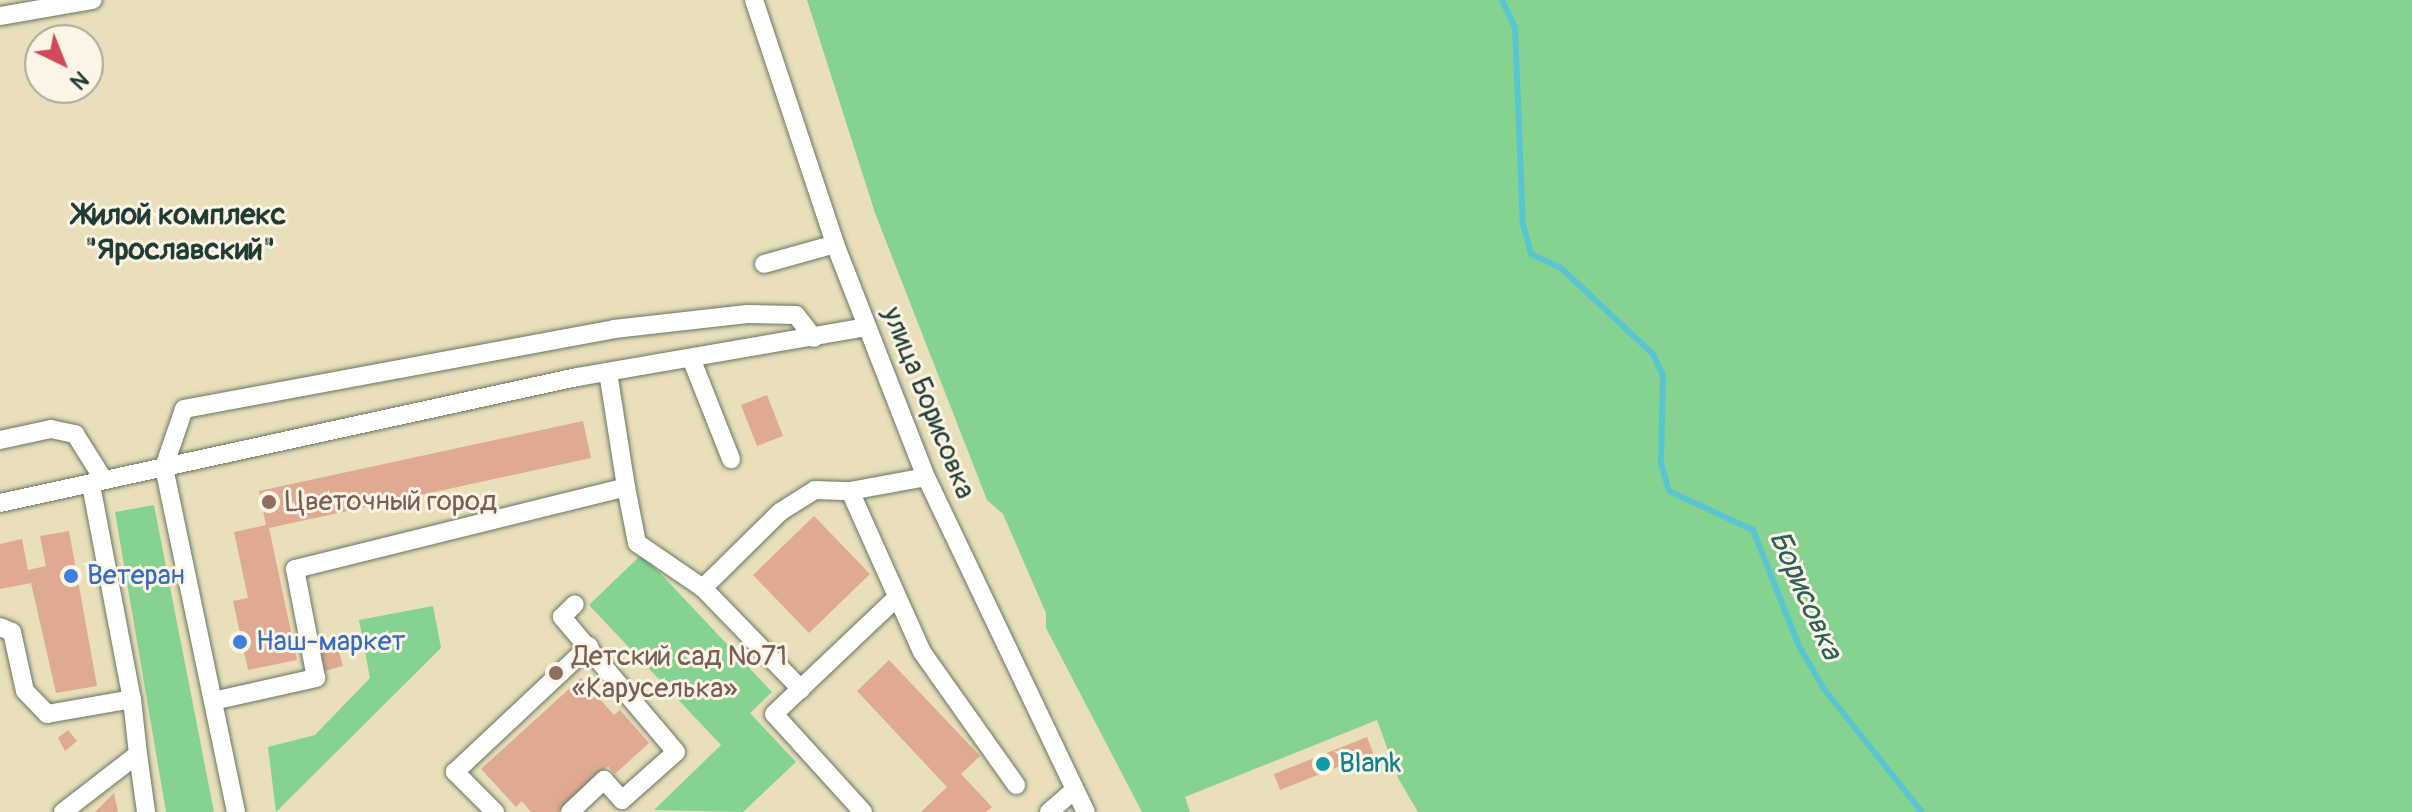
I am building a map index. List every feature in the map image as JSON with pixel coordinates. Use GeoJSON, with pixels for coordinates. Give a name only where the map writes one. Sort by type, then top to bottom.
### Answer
{"type":"FeatureCollection","features":[{"type":"Feature","properties":{"kind":"street"},"geometry":{"type":"LineString","coordinates":[[0,16],[93,0]]}},
{"type":"Feature","properties":{"kind":"street","name":"улица Борисовка"},"geometry":{"type":"LineString","coordinates":[[754,0],[835,244],[926,477],[1086,812]]}},
{"type":"Feature","properties":{"kind":"street"},"geometry":{"type":"LineString","coordinates":[[764,264],[835,244]]}},
{"type":"Feature","properties":{"kind":"street"},"geometry":{"type":"LineString","coordinates":[[236,812],[164,467],[184,409],[214,399],[614,329],[747,314],[796,315],[814,338]]}},
{"type":"Feature","properties":{"kind":"street"},"geometry":{"type":"LineString","coordinates":[[0,503],[608,372],[866,327]]}},
{"type":"Feature","properties":{"kind":"street"},"geometry":{"type":"LineString","coordinates":[[691,358],[731,459]]}},
{"type":"Feature","properties":{"kind":"street"},"geometry":{"type":"LineString","coordinates":[[608,372],[637,543],[703,588],[801,689]]}},
{"type":"Feature","properties":{"kind":"street"},"geometry":{"type":"LineString","coordinates":[[0,440],[51,429],[75,434],[98,483],[132,699],[146,812]]}},
{"type":"Feature","properties":{"kind":"street"},"geometry":{"type":"LineString","coordinates":[[703,588],[780,512],[815,490],[850,491],[926,477]]}},
{"type":"Feature","properties":{"kind":"street"},"geometry":{"type":"LineString","coordinates":[[213,701],[316,678],[295,569],[626,487]]}},
{"type":"Feature","properties":{"kind":"street"},"geometry":{"type":"LineString","coordinates":[[850,491],[895,599],[922,652],[1016,785]]}},
{"type":"Feature","properties":{"kind":"street"},"geometry":{"type":"LineString","coordinates":[[863,812],[774,714],[895,599]]}},
{"type":"Feature","properties":{"kind":"street"},"geometry":{"type":"LineString","coordinates":[[570,812],[604,780],[622,800],[676,752],[562,617],[575,604]]}},
{"type":"Feature","properties":{"kind":"street"},"geometry":{"type":"LineString","coordinates":[[0,627],[12,632],[25,691],[47,714],[132,699]]}},
{"type":"Feature","properties":{"kind":"street"},"geometry":{"type":"LineString","coordinates":[[495,812],[455,772],[589,646]]}},
{"type":"Feature","properties":{"kind":"street"},"geometry":{"type":"LineString","coordinates":[[63,812],[138,754]]}},
{"type":"Feature","properties":{"kind":"street"},"geometry":{"type":"LineString","coordinates":[[1049,812],[1074,790]]}},
{"type":"Feature","properties":{"kind":"green space"},"geometry":{"type":"Polygon","coordinates":[[[807,0],[2412,0],[2412,812],[1418,812],[1398,778],[1377,720],[1185,797],[1190,812],[1142,812],[1046,628],[1046,613],[1003,514],[987,500],[875,213],[807,0]]]}},
{"type":"Feature","properties":{"kind":"green space"},"geometry":{"type":"Polygon","coordinates":[[[154,505],[214,812],[166,812],[115,512],[154,505]]]}},
{"type":"Feature","properties":{"kind":"green space"},"geometry":{"type":"Polygon","coordinates":[[[642,554],[772,692],[750,713],[796,762],[743,812],[654,810],[721,745],[589,605],[642,554]]]}},
{"type":"Feature","properties":{"kind":"green space"},"geometry":{"type":"Polygon","coordinates":[[[433,606],[441,648],[276,812],[268,747],[315,735],[370,678],[359,620],[433,606]]]}},
{"type":"Feature","properties":{"kind":"building"},"geometry":{"type":"Polygon","coordinates":[[[767,395],[783,436],[757,446],[741,405],[767,395]]]}},
{"type":"Feature","properties":{"kind":"building"},"geometry":{"type":"Polygon","coordinates":[[[583,421],[591,458],[269,528],[297,660],[248,670],[233,601],[248,598],[234,532],[266,525],[259,491],[583,421]]]}},
{"type":"Feature","properties":{"kind":"building"},"geometry":{"type":"Polygon","coordinates":[[[814,516],[870,574],[809,633],[753,575],[814,516]]]}},
{"type":"Feature","properties":{"kind":"building"},"geometry":{"type":"Polygon","coordinates":[[[69,531],[97,686],[56,693],[31,583],[0,589],[0,544],[22,539],[28,570],[46,566],[40,536],[69,531]]]}},
{"type":"Feature","properties":{"kind":"building"},"geometry":{"type":"Polygon","coordinates":[[[335,638],[343,666],[325,671],[317,643],[335,638]]]}},
{"type":"Feature","properties":{"kind":"building"},"geometry":{"type":"Polygon","coordinates":[[[889,660],[980,756],[961,774],[992,807],[986,812],[921,812],[947,787],[857,691],[889,660]]]}},
{"type":"Feature","properties":{"kind":"building"},"geometry":{"type":"Polygon","coordinates":[[[581,678],[614,715],[620,710],[649,743],[615,774],[608,766],[558,812],[531,812],[522,801],[516,807],[481,769],[581,678]]]}},
{"type":"Feature","properties":{"kind":"building"},"geometry":{"type":"Polygon","coordinates":[[[68,730],[77,741],[65,751],[58,738],[68,730]]]}},
{"type":"Feature","properties":{"kind":"building","name":"Blank"},"geometry":{"type":"Polygon","coordinates":[[[1367,737],[1373,753],[1280,790],[1274,774],[1367,737]]]}},
{"type":"Feature","properties":{"kind":"building"},"geometry":{"type":"Polygon","coordinates":[[[114,793],[118,812],[95,812],[114,793]]]}},
{"type":"Feature","properties":{"kind":"waterway","name":"Борисовка"},"geometry":{"type":"LineString","coordinates":[[1502,0],[1515,28],[1523,224],[1531,254],[1561,268],[1653,354],[1663,375],[1661,463],[1669,491],[1753,530],[1799,646],[1824,689],[1922,812]]}},
{"type":"Feature","properties":{"kind":"place","name":"Цветочный город"},"geometry":{"type":"Point","coordinates":[269,502]}},
{"type":"Feature","properties":{"kind":"place","name":"Ветеран"},"geometry":{"type":"Point","coordinates":[71,576]}},
{"type":"Feature","properties":{"kind":"place","name":"Наш-маркет"},"geometry":{"type":"Point","coordinates":[240,642]}},
{"type":"Feature","properties":{"kind":"place","name":"Детский сад №71 «Каруселька»"},"geometry":{"type":"Point","coordinates":[556,673]}},
{"type":"Feature","properties":{"kind":"place","name":"Blank"},"geometry":{"type":"Point","coordinates":[1323,764]}},
{"type":"Feature","properties":{"kind":"district","name":"Жилой комплекс \"Ярославский\""},"geometry":{"type":"Point","coordinates":[180,232]}}]}
